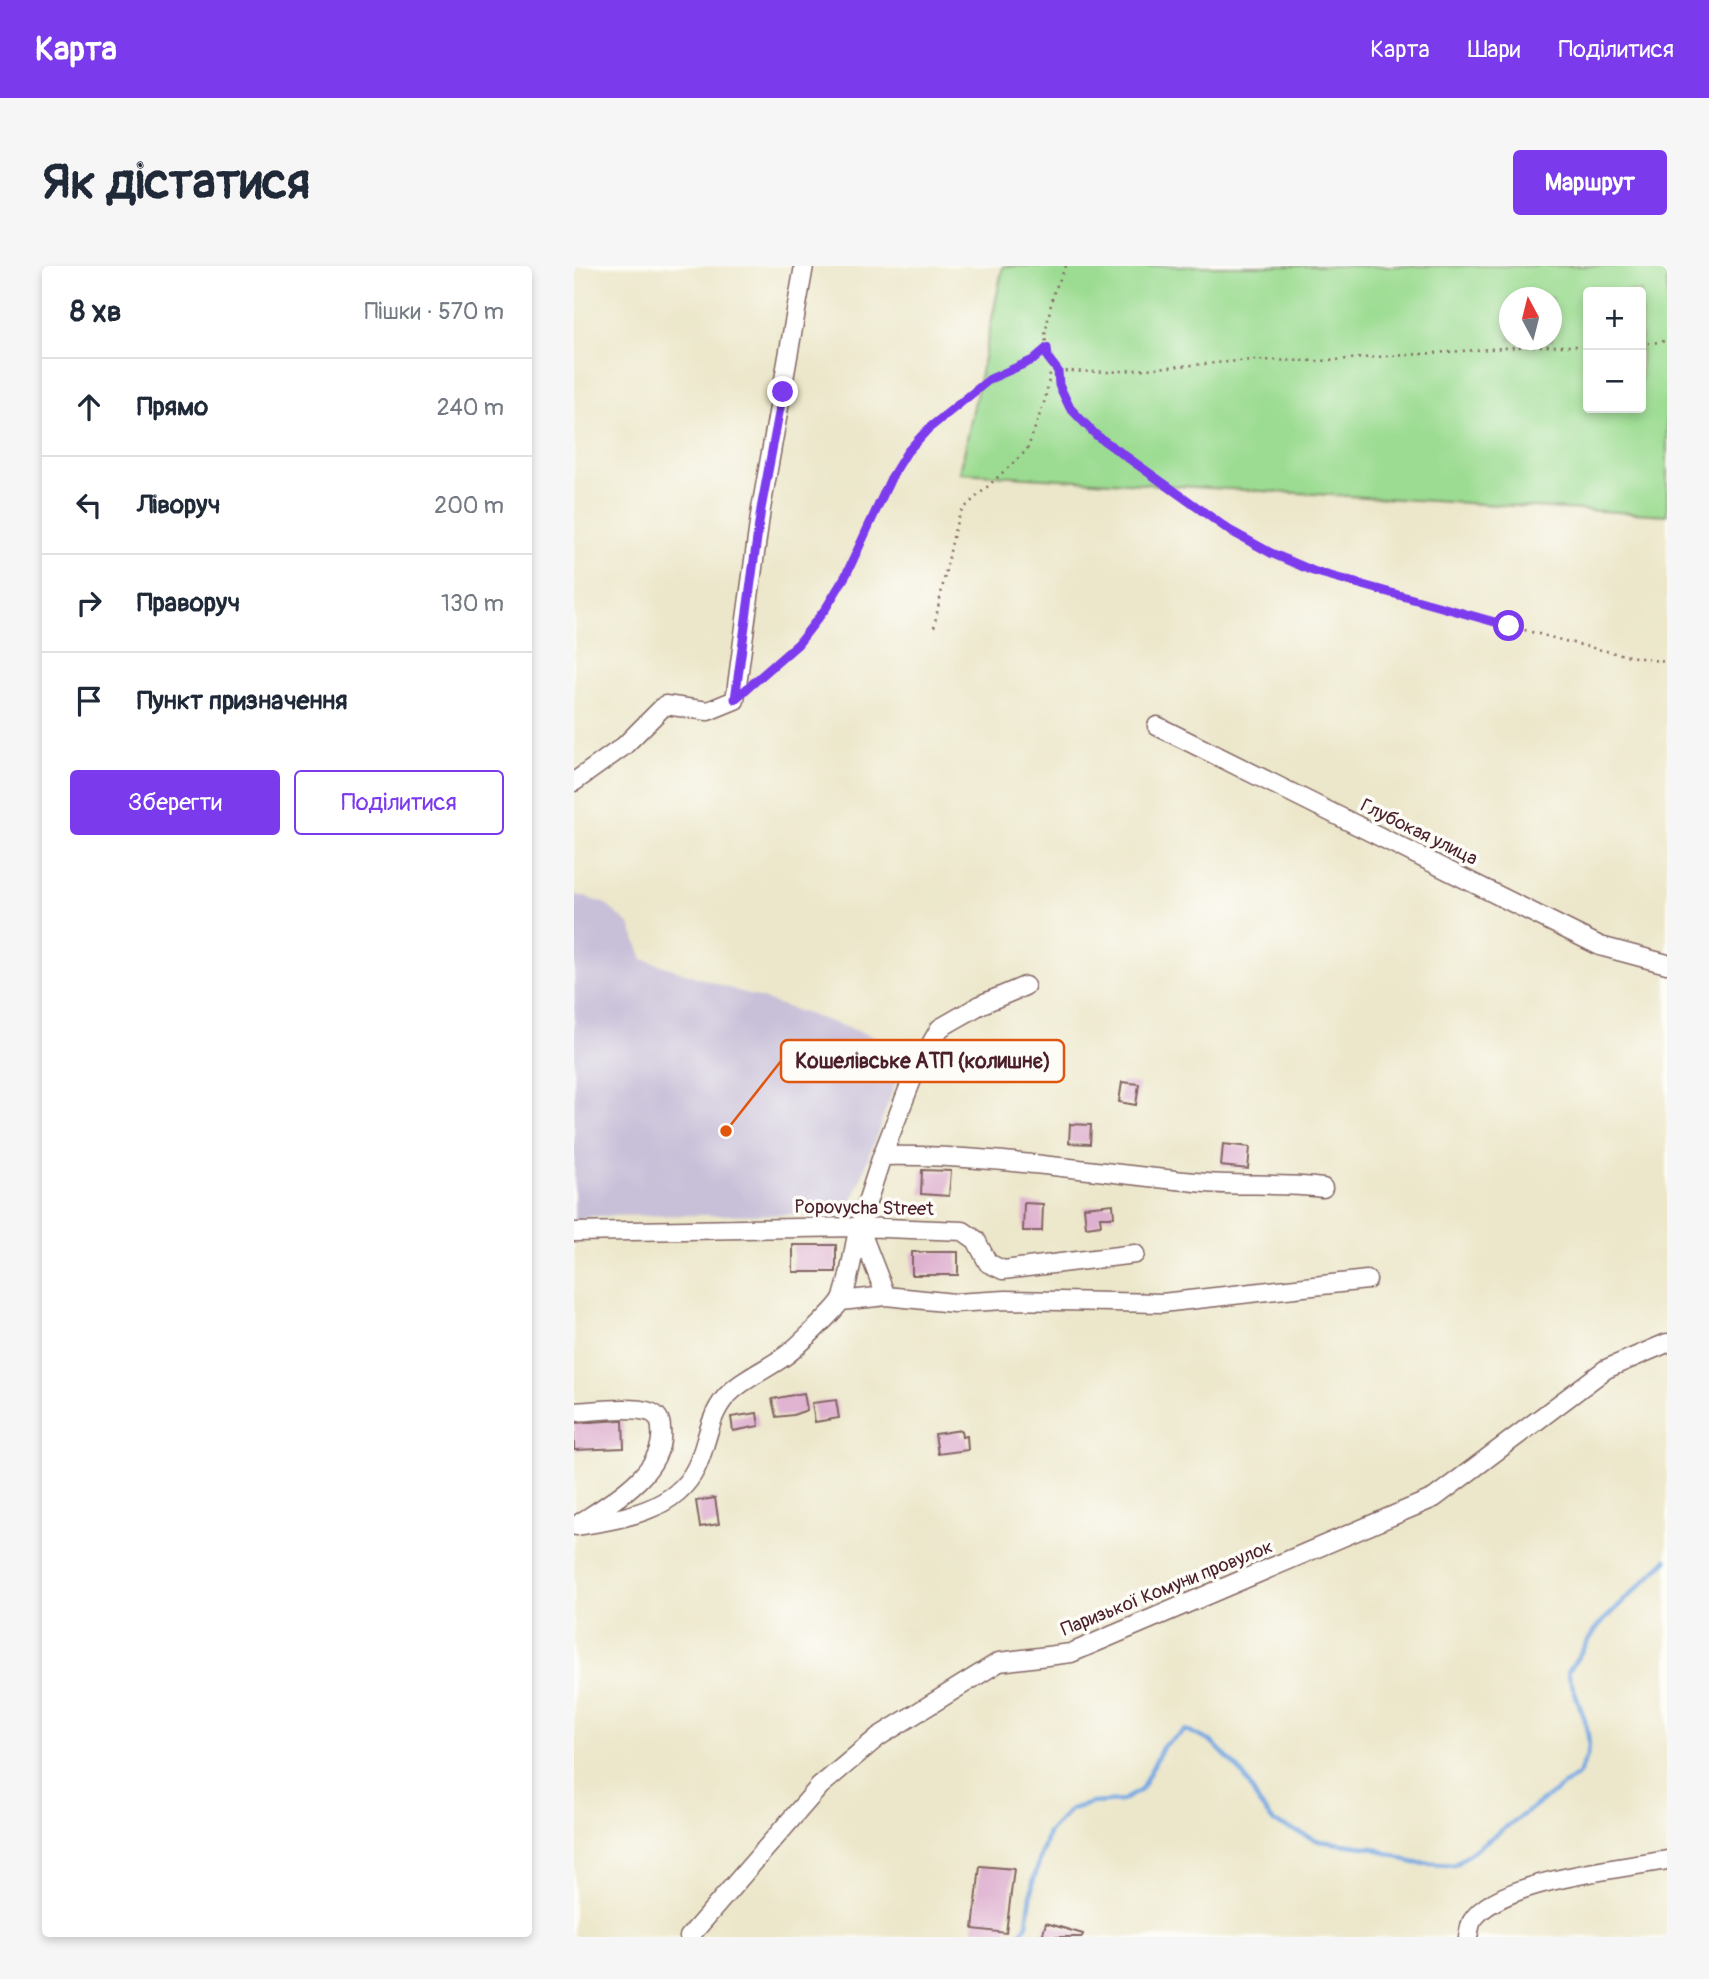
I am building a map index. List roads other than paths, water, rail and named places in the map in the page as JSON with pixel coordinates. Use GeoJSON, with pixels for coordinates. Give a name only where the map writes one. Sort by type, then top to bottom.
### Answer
{"type":"FeatureCollection","features":[{"type":"Feature","properties":{"kind":"street"},"geometry":{"type":"LineString","coordinates":[[574,782],[624,746],[665,705],[708,711],[735,699],[761,509],[804,266]]}},
{"type":"Feature","properties":{"kind":"street","name":"Глубокая улица"},"geometry":{"type":"LineString","coordinates":[[1157,726],[1600,946],[1667,964]]}},
{"type":"Feature","properties":{"kind":"street"},"geometry":{"type":"LineString","coordinates":[[575,1526],[628,1518],[668,1500],[684,1486],[696,1469],[715,1414],[725,1399],[740,1385],[788,1355],[841,1301],[859,1227],[882,1156],[915,1072],[940,1028],[982,1004],[1025,986]]}},
{"type":"Feature","properties":{"kind":"street"},"geometry":{"type":"LineString","coordinates":[[882,1156],[965,1157],[1231,1186],[1299,1185],[1323,1188]]}},
{"type":"Feature","properties":{"kind":"street"},"geometry":{"type":"LineString","coordinates":[[859,1227],[886,1296]]}},
{"type":"Feature","properties":{"kind":"street","name":"Popovycha Street"},"geometry":{"type":"LineString","coordinates":[[574,1232],[859,1227],[963,1231],[976,1240],[988,1262],[1003,1269],[1135,1254]]}},
{"type":"Feature","properties":{"kind":"street"},"geometry":{"type":"LineString","coordinates":[[841,1301],[886,1296],[954,1303],[1006,1300],[1162,1303],[1367,1279]]}},
{"type":"Feature","properties":{"kind":"street","name":"Паризької Комуни провулок"},"geometry":{"type":"LineString","coordinates":[[689,1937],[820,1786],[878,1737],[999,1662],[1071,1653],[1434,1499],[1606,1369],[1667,1343]]}},
{"type":"Feature","properties":{"kind":"street"},"geometry":{"type":"LineString","coordinates":[[574,1412],[651,1412],[659,1418],[661,1428],[658,1449],[644,1474],[626,1492],[575,1526]]}},
{"type":"Feature","properties":{"kind":"street"},"geometry":{"type":"LineString","coordinates":[[1468,1937],[1472,1922],[1493,1901],[1528,1886],[1667,1860]]}},
{"type":"Feature","properties":{"kind":"waterway"},"geometry":{"type":"LineString","coordinates":[[1019,1937],[1027,1924],[1033,1882],[1048,1833],[1071,1809],[1092,1803],[1121,1801],[1141,1790],[1163,1746],[1186,1730],[1212,1742],[1243,1774],[1259,1803],[1274,1822],[1319,1841],[1373,1848],[1414,1863],[1454,1865],[1579,1774],[1588,1753],[1588,1734],[1568,1672],[1598,1626],[1667,1560]]}},
{"type":"Feature","properties":{"kind":"place","name":"Кошелівське АТП (колишнє)"},"geometry":{"type":"Point","coordinates":[726,1131]}}]}
